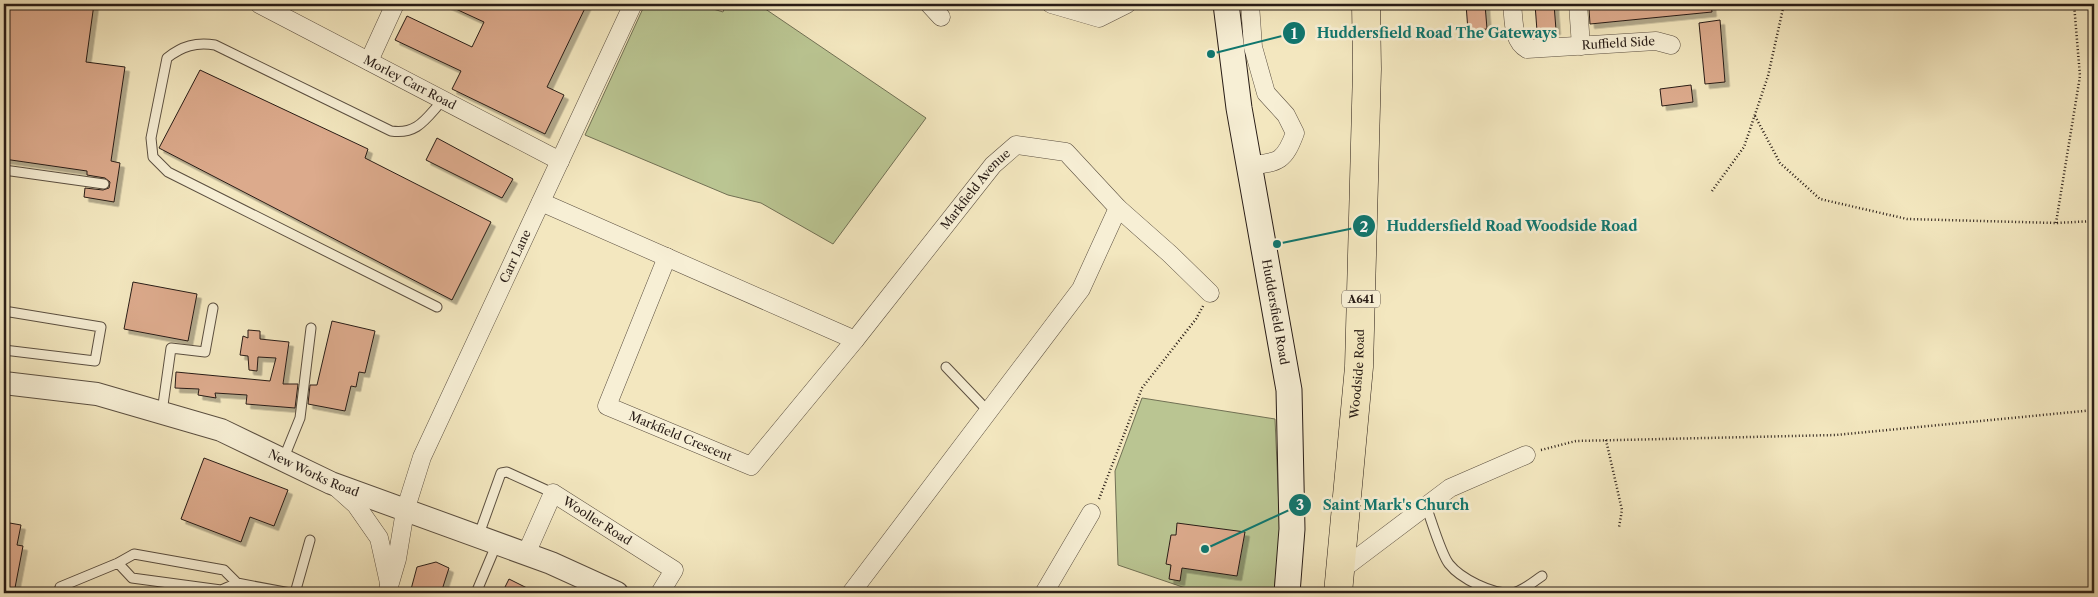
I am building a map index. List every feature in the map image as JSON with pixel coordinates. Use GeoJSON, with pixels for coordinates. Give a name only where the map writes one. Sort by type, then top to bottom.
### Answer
{"type":"FeatureCollection","features":[{"type":"Feature","properties":{"kind":"main road","name":"Huddersfield Road"},"geometry":{"type":"LineString","coordinates":[[1226,4],[1239,108],[1289,390],[1292,529],[1287,593]]}},
{"type":"Feature","properties":{"kind":"main road","name":"Woodside Road"},"geometry":{"type":"LineString","coordinates":[[1339,587],[1359,367],[1367,69],[1366,4]]}},
{"type":"Feature","properties":{"kind":"street","name":"Morley Carr Road"},"geometry":{"type":"LineString","coordinates":[[259,4],[560,160]]}},
{"type":"Feature","properties":{"kind":"street"},"geometry":{"type":"LineString","coordinates":[[369,61],[395,4]]}},
{"type":"Feature","properties":{"kind":"street","name":"Carr Lane"},"geometry":{"type":"LineString","coordinates":[[388,589],[397,559],[405,511],[422,456],[633,4]]}},
{"type":"Feature","properties":{"kind":"street"},"geometry":{"type":"LineString","coordinates":[[929,4],[941,17]]}},
{"type":"Feature","properties":{"kind":"street"},"geometry":{"type":"LineString","coordinates":[[1051,4],[1099,18],[1127,4]]}},
{"type":"Feature","properties":{"kind":"street"},"geometry":{"type":"LineString","coordinates":[[1249,166],[1275,163],[1288,152],[1295,133],[1286,116],[1266,93],[1253,47],[1250,4]]}},
{"type":"Feature","properties":{"kind":"street","name":"Ruffield Side"},"geometry":{"type":"LineString","coordinates":[[1512,4],[1516,37],[1522,46],[1534,51],[1656,41],[1671,45]]}},
{"type":"Feature","properties":{"kind":"street"},"geometry":{"type":"LineString","coordinates":[[1578,4],[1581,46]]}},
{"type":"Feature","properties":{"kind":"street","name":"Markfield Avenue"},"geometry":{"type":"LineString","coordinates":[[855,340],[993,165],[1016,144],[1066,152],[1118,208]]}},
{"type":"Feature","properties":{"kind":"street"},"geometry":{"type":"LineString","coordinates":[[541,202],[855,340]]}},
{"type":"Feature","properties":{"kind":"street"},"geometry":{"type":"LineString","coordinates":[[851,593],[1081,288],[1118,208],[1170,254],[1210,293]]}},
{"type":"Feature","properties":{"kind":"street","name":"Markfield Crescent"},"geometry":{"type":"LineString","coordinates":[[667,257],[607,406],[752,466],[855,340]]}},
{"type":"Feature","properties":{"kind":"street","name":"New Works Road"},"geometry":{"type":"LineString","coordinates":[[4,383],[98,394],[220,430],[331,483],[526,554],[595,589],[617,593]]}},
{"type":"Feature","properties":{"kind":"street"},"geometry":{"type":"LineString","coordinates":[[1339,587],[1426,506],[1450,488],[1526,455]]}},
{"type":"Feature","properties":{"kind":"street"},"geometry":{"type":"LineString","coordinates":[[331,483],[356,505],[379,538],[388,589]]}},
{"type":"Feature","properties":{"kind":"street","name":"Wooller Road"},"geometry":{"type":"LineString","coordinates":[[526,554],[553,493],[674,570],[660,593]]}},
{"type":"Feature","properties":{"kind":"street"},"geometry":{"type":"LineString","coordinates":[[1044,593],[1091,513]]}},
{"type":"Feature","properties":{"kind":"lane"},"geometry":{"type":"LineString","coordinates":[[438,307],[168,172],[153,157],[151,138],[167,58],[187,46],[200,43],[215,45],[390,131],[404,133],[415,129],[443,100]]}},
{"type":"Feature","properties":{"kind":"lane"},"geometry":{"type":"LineString","coordinates":[[4,170],[104,184]]}},
{"type":"Feature","properties":{"kind":"lane"},"geometry":{"type":"LineString","coordinates":[[162,412],[170,348],[205,352],[213,308]]}},
{"type":"Feature","properties":{"kind":"lane"},"geometry":{"type":"LineString","coordinates":[[4,311],[101,327],[95,361],[4,350]]}},
{"type":"Feature","properties":{"kind":"lane"},"geometry":{"type":"LineString","coordinates":[[283,460],[300,418],[311,328]]}},
{"type":"Feature","properties":{"kind":"lane"},"geometry":{"type":"LineString","coordinates":[[946,367],[988,412]]}},
{"type":"Feature","properties":{"kind":"lane"},"geometry":{"type":"LineString","coordinates":[[476,593],[501,473],[507,472],[553,493]]}},
{"type":"Feature","properties":{"kind":"lane"},"geometry":{"type":"LineString","coordinates":[[1426,506],[1448,563],[1464,576],[1489,589],[1512,593],[1529,586],[1542,576]]}},
{"type":"Feature","properties":{"kind":"lane"},"geometry":{"type":"LineString","coordinates":[[295,593],[310,540]]}},
{"type":"Feature","properties":{"kind":"lane"},"geometry":{"type":"LineString","coordinates":[[59,593],[60,587],[118,563],[134,554],[224,570],[237,583]]}},
{"type":"Feature","properties":{"kind":"lane"},"geometry":{"type":"LineString","coordinates":[[118,563],[132,578],[221,590],[237,583],[290,593]]}},
{"type":"Feature","properties":{"kind":"path"},"geometry":{"type":"LineString","coordinates":[[1712,191],[1744,147],[1768,76],[1784,4]]}},
{"type":"Feature","properties":{"kind":"path"},"geometry":{"type":"LineString","coordinates":[[2056,223],[2080,76],[2074,4]]}},
{"type":"Feature","properties":{"kind":"path"},"geometry":{"type":"LineString","coordinates":[[1755,116],[1780,163],[1820,199],[1907,219],[2056,223],[2094,221]]}},
{"type":"Feature","properties":{"kind":"path"},"geometry":{"type":"LineString","coordinates":[[1091,513],[1101,494],[1142,388],[1196,320],[1210,293]]}},
{"type":"Feature","properties":{"kind":"path"},"geometry":{"type":"LineString","coordinates":[[1526,455],[1576,441],[1836,435],[2094,410]]}},
{"type":"Feature","properties":{"kind":"path"},"geometry":{"type":"LineString","coordinates":[[1606,440],[1622,510],[1619,527]]}},
{"type":"Feature","properties":{"kind":"green space"},"geometry":{"type":"Polygon","coordinates":[[[645,4],[697,4],[723,12],[726,4],[758,4],[926,118],[833,244],[761,203],[728,195],[585,135],[645,4]]]}},
{"type":"Feature","properties":{"kind":"green space"},"geometry":{"type":"Polygon","coordinates":[[[1142,398],[1275,419],[1280,531],[1274,593],[1200,593],[1118,565],[1115,471],[1142,398]]]}},
{"type":"Feature","properties":{"kind":"building"},"geometry":{"type":"Polygon","coordinates":[[[4,4],[94,4],[86,62],[125,67],[111,161],[120,163],[114,202],[84,197],[85,188],[103,190],[109,188],[110,182],[105,178],[87,175],[87,171],[4,159],[4,4]]]}},
{"type":"Feature","properties":{"kind":"building"},"geometry":{"type":"Polygon","coordinates":[[[445,4],[587,4],[547,87],[564,95],[545,134],[452,89],[461,71],[395,40],[407,16],[472,47],[484,22],[445,4]]]}},
{"type":"Feature","properties":{"kind":"building"},"geometry":{"type":"Polygon","coordinates":[[[1466,4],[1485,4],[1487,29],[1468,31],[1466,4]]]}},
{"type":"Feature","properties":{"kind":"building"},"geometry":{"type":"Polygon","coordinates":[[[1535,4],[1554,4],[1556,30],[1537,31],[1535,4]]]}},
{"type":"Feature","properties":{"kind":"building"},"geometry":{"type":"Polygon","coordinates":[[[1636,4],[1711,4],[1712,12],[1590,24],[1589,9],[1636,4]]]}},
{"type":"Feature","properties":{"kind":"building"},"geometry":{"type":"Polygon","coordinates":[[[1720,20],[1725,82],[1705,84],[1699,23],[1720,20]]]}},
{"type":"Feature","properties":{"kind":"building"},"geometry":{"type":"Polygon","coordinates":[[[200,70],[368,149],[365,158],[491,222],[452,300],[159,148],[200,70]]]}},
{"type":"Feature","properties":{"kind":"building"},"geometry":{"type":"Polygon","coordinates":[[[1691,85],[1693,102],[1662,106],[1660,89],[1691,85]]]}},
{"type":"Feature","properties":{"kind":"building"},"geometry":{"type":"Polygon","coordinates":[[[437,138],[513,179],[502,198],[426,160],[437,138]]]}},
{"type":"Feature","properties":{"kind":"building"},"geometry":{"type":"Polygon","coordinates":[[[133,282],[197,294],[188,341],[124,329],[133,282]]]}},
{"type":"Feature","properties":{"kind":"building"},"geometry":{"type":"Polygon","coordinates":[[[332,321],[375,331],[365,373],[359,372],[356,387],[351,386],[345,411],[308,404],[310,385],[317,385],[332,321]]]}},
{"type":"Feature","properties":{"kind":"building"},"geometry":{"type":"Polygon","coordinates":[[[248,330],[260,331],[260,339],[289,342],[283,384],[298,384],[295,408],[246,404],[247,395],[215,393],[216,398],[198,395],[199,389],[175,388],[176,372],[270,381],[276,358],[258,357],[257,371],[249,370],[248,356],[240,355],[243,336],[248,338],[248,330]]]}},
{"type":"Feature","properties":{"kind":"building"},"geometry":{"type":"Polygon","coordinates":[[[204,458],[288,490],[274,526],[250,517],[241,542],[181,519],[204,458]]]}},
{"type":"Feature","properties":{"kind":"building"},"geometry":{"type":"Polygon","coordinates":[[[4,522],[21,525],[17,545],[23,546],[14,593],[4,593],[4,522]]]}},
{"type":"Feature","properties":{"kind":"building"},"geometry":{"type":"Polygon","coordinates":[[[1177,523],[1245,532],[1237,576],[1182,568],[1180,581],[1169,579],[1171,565],[1166,564],[1171,535],[1176,535],[1177,523]]]}},
{"type":"Feature","properties":{"kind":"building"},"geometry":{"type":"Polygon","coordinates":[[[436,562],[449,568],[441,593],[410,593],[417,567],[436,562]]]}},
{"type":"Feature","properties":{"kind":"building"},"geometry":{"type":"Polygon","coordinates":[[[509,579],[537,593],[502,593],[509,579]]]}},
{"type":"Feature","properties":{"kind":"place","name":"Huddersfield Road The Gateways"},"geometry":{"type":"Point","coordinates":[1211,54]}},
{"type":"Feature","properties":{"kind":"place","name":"Huddersfield Road Woodside Road"},"geometry":{"type":"Point","coordinates":[1277,244]}},
{"type":"Feature","properties":{"kind":"place","name":"Saint Mark's Church"},"geometry":{"type":"Point","coordinates":[1205,549]}}]}
